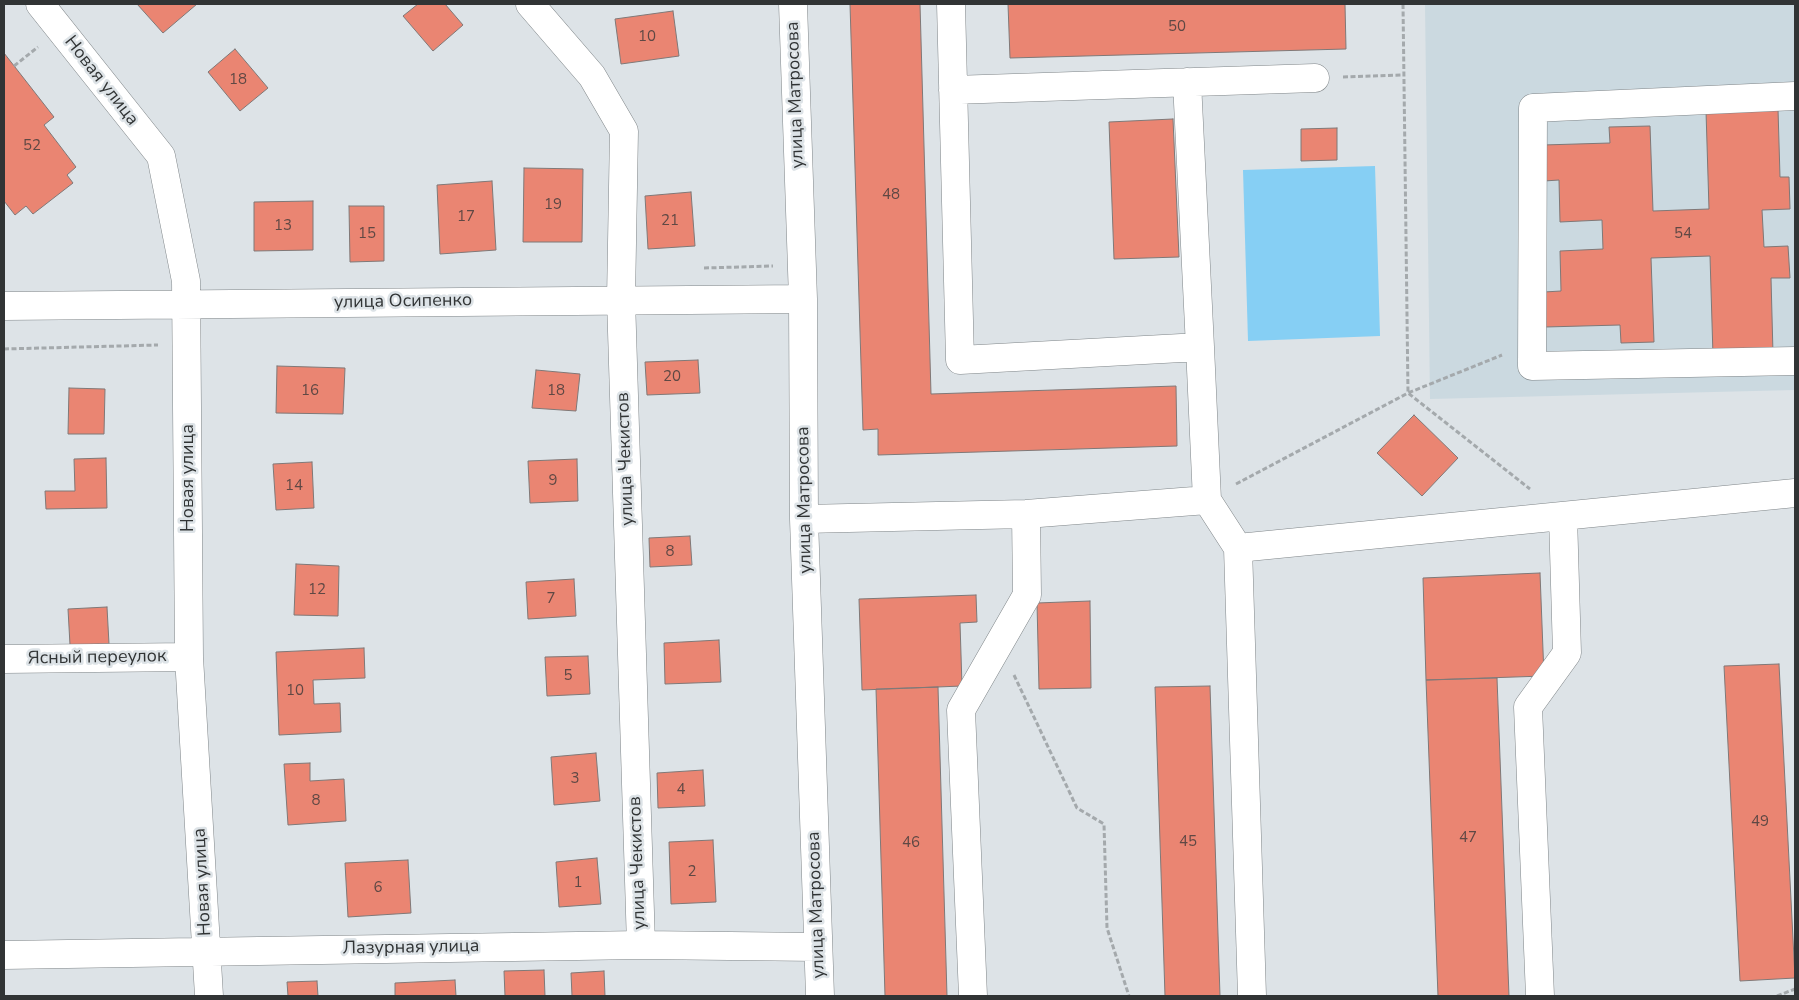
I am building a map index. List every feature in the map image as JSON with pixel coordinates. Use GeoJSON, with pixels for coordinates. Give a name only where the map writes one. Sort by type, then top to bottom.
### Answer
{"type":"FeatureCollection","features":[{"type":"Feature","properties":{"kind":"street","name":"Новая улица"},"geometry":{"type":"LineString","coordinates":[[40,4],[161,156],[186,281],[188,304],[189,657],[209,996]]}},
{"type":"Feature","properties":{"kind":"street","name":"улица Чекистов"},"geometry":{"type":"LineString","coordinates":[[530,4],[592,76],[624,131],[621,299],[641,945]]}},
{"type":"Feature","properties":{"kind":"street","name":"улица Матросова"},"geometry":{"type":"LineString","coordinates":[[794,4],[803,298],[804,519],[820,996]]}},
{"type":"Feature","properties":{"kind":"street"},"geometry":{"type":"LineString","coordinates":[[951,4],[960,360],[1200,347]]}},
{"type":"Feature","properties":{"kind":"street"},"geometry":{"type":"LineString","coordinates":[[953,90],[1315,78]]}},
{"type":"Feature","properties":{"kind":"street"},"geometry":{"type":"LineString","coordinates":[[1187,82],[1207,500],[1238,548],[1252,996]]}},
{"type":"Feature","properties":{"kind":"street"},"geometry":{"type":"LineString","coordinates":[[1795,96],[1533,108],[1532,366],[1795,361]]}},
{"type":"Feature","properties":{"kind":"street","name":"улица Осипенко"},"geometry":{"type":"LineString","coordinates":[[4,306],[803,298]]}},
{"type":"Feature","properties":{"kind":"street"},"geometry":{"type":"LineString","coordinates":[[1238,548],[1795,492]]}},
{"type":"Feature","properties":{"kind":"street"},"geometry":{"type":"LineString","coordinates":[[804,519],[1026,514],[1207,500]]}},
{"type":"Feature","properties":{"kind":"street"},"geometry":{"type":"LineString","coordinates":[[973,996],[961,710],[1027,595],[1026,514]]}},
{"type":"Feature","properties":{"kind":"street"},"geometry":{"type":"LineString","coordinates":[[1540,996],[1528,707],[1567,653],[1563,516]]}},
{"type":"Feature","properties":{"kind":"street","name":"Ясный переулок"},"geometry":{"type":"LineString","coordinates":[[4,659],[189,657]]}},
{"type":"Feature","properties":{"kind":"street","name":"Лазурная улица"},"geometry":{"type":"LineString","coordinates":[[4,955],[207,950],[641,945],[818,947]]}},
{"type":"Feature","properties":{"kind":"path"},"geometry":{"type":"LineString","coordinates":[[1403,4],[1408,393]]}},
{"type":"Feature","properties":{"kind":"path"},"geometry":{"type":"LineString","coordinates":[[1315,78],[1404,75]]}},
{"type":"Feature","properties":{"kind":"path"},"geometry":{"type":"LineString","coordinates":[[4,349],[188,345]]}},
{"type":"Feature","properties":{"kind":"path"},"geometry":{"type":"LineString","coordinates":[[1207,500],[1408,393],[1491,359],[1532,345]]}},
{"type":"Feature","properties":{"kind":"path"},"geometry":{"type":"LineString","coordinates":[[1408,393],[1563,516]]}},
{"type":"Feature","properties":{"kind":"path"},"geometry":{"type":"LineString","coordinates":[[999,643],[1077,808],[1104,824],[1107,928],[1129,996]]}},
{"type":"Feature","properties":{"kind":"path"},"geometry":{"type":"LineString","coordinates":[[1777,996],[1795,989]]}},
{"type":"Feature","properties":{"kind":"shaded area"},"geometry":{"type":"Polygon","coordinates":[[[1425,4],[1795,4],[1795,390],[1430,399],[1425,4]]]}},
{"type":"Feature","properties":{"kind":"shaded area"},"geometry":{"type":"Polygon","coordinates":[[[1375,166],[1380,336],[1248,341],[1243,170],[1375,166]]]}},
{"type":"Feature","properties":{"kind":"building"},"geometry":{"type":"Polygon","coordinates":[[[137,4],[197,4],[163,33],[137,4]]]}},
{"type":"Feature","properties":{"kind":"building"},"geometry":{"type":"Polygon","coordinates":[[[418,4],[445,4],[463,25],[433,51],[403,16],[418,4]]]}},
{"type":"Feature","properties":{"kind":"building"},"geometry":{"type":"Polygon","coordinates":[[[850,4],[920,4],[931,394],[1176,386],[1177,446],[878,455],[878,429],[863,430],[850,4]]]}},
{"type":"Feature","properties":{"kind":"building"},"geometry":{"type":"Polygon","coordinates":[[[1008,4],[1345,4],[1346,49],[1010,58],[1008,4]]]}},
{"type":"Feature","properties":{"kind":"building"},"geometry":{"type":"Polygon","coordinates":[[[673,11],[679,56],[621,64],[615,19],[673,11]]]}},
{"type":"Feature","properties":{"kind":"building"},"geometry":{"type":"Polygon","coordinates":[[[235,49],[268,88],[240,111],[208,72],[235,49]]]}},
{"type":"Feature","properties":{"kind":"building"},"geometry":{"type":"Polygon","coordinates":[[[4,53],[54,117],[44,125],[76,167],[67,175],[73,183],[33,214],[26,206],[15,215],[4,201],[4,53]]]}},
{"type":"Feature","properties":{"kind":"building"},"geometry":{"type":"Polygon","coordinates":[[[1778,109],[1780,177],[1789,177],[1790,209],[1762,210],[1764,247],[1788,246],[1790,278],[1771,278],[1773,354],[1713,356],[1710,256],[1651,258],[1654,342],[1621,343],[1620,325],[1545,327],[1544,292],[1561,291],[1560,251],[1603,249],[1602,220],[1560,222],[1559,180],[1544,181],[1543,145],[1610,143],[1609,127],[1650,126],[1653,211],[1709,209],[1706,111],[1778,109]]]}},
{"type":"Feature","properties":{"kind":"building"},"geometry":{"type":"Polygon","coordinates":[[[1173,119],[1179,257],[1114,259],[1109,122],[1173,119]]]}},
{"type":"Feature","properties":{"kind":"building"},"geometry":{"type":"Polygon","coordinates":[[[1337,128],[1337,160],[1301,161],[1301,129],[1337,128]]]}},
{"type":"Feature","properties":{"kind":"building"},"geometry":{"type":"Polygon","coordinates":[[[524,168],[583,169],[582,242],[523,242],[524,168]]]}},
{"type":"Feature","properties":{"kind":"building"},"geometry":{"type":"Polygon","coordinates":[[[492,181],[496,250],[440,254],[437,185],[492,181]]]}},
{"type":"Feature","properties":{"kind":"building"},"geometry":{"type":"Polygon","coordinates":[[[691,192],[695,246],[648,249],[645,196],[691,192]]]}},
{"type":"Feature","properties":{"kind":"building"},"geometry":{"type":"Polygon","coordinates":[[[313,201],[313,250],[254,251],[254,202],[313,201]]]}},
{"type":"Feature","properties":{"kind":"building"},"geometry":{"type":"Polygon","coordinates":[[[349,206],[384,206],[384,261],[350,262],[349,206]]]}},
{"type":"Feature","properties":{"kind":"building"},"geometry":{"type":"Polygon","coordinates":[[[698,360],[700,393],[647,395],[645,362],[698,360]]]}},
{"type":"Feature","properties":{"kind":"building"},"geometry":{"type":"Polygon","coordinates":[[[277,366],[345,368],[343,414],[276,413],[277,366]]]}},
{"type":"Feature","properties":{"kind":"building"},"geometry":{"type":"Polygon","coordinates":[[[536,370],[580,374],[576,411],[532,408],[536,370]]]}},
{"type":"Feature","properties":{"kind":"building"},"geometry":{"type":"Polygon","coordinates":[[[69,388],[105,389],[104,434],[68,434],[69,388]]]}},
{"type":"Feature","properties":{"kind":"building"},"geometry":{"type":"Polygon","coordinates":[[[1414,415],[1458,458],[1422,496],[1377,453],[1414,415]]]}},
{"type":"Feature","properties":{"kind":"building"},"geometry":{"type":"Polygon","coordinates":[[[106,458],[107,508],[46,509],[45,491],[75,491],[74,459],[106,458]]]}},
{"type":"Feature","properties":{"kind":"building"},"geometry":{"type":"Polygon","coordinates":[[[577,459],[578,501],[530,503],[528,461],[577,459]]]}},
{"type":"Feature","properties":{"kind":"building"},"geometry":{"type":"Polygon","coordinates":[[[312,462],[314,508],[276,510],[273,464],[312,462]]]}},
{"type":"Feature","properties":{"kind":"building"},"geometry":{"type":"Polygon","coordinates":[[[690,536],[692,565],[650,567],[649,538],[690,536]]]}},
{"type":"Feature","properties":{"kind":"building"},"geometry":{"type":"Polygon","coordinates":[[[296,564],[339,566],[338,616],[294,615],[296,564]]]}},
{"type":"Feature","properties":{"kind":"building"},"geometry":{"type":"Polygon","coordinates":[[[1540,573],[1544,676],[1426,680],[1423,578],[1540,573]]]}},
{"type":"Feature","properties":{"kind":"building"},"geometry":{"type":"Polygon","coordinates":[[[574,579],[576,616],[528,619],[526,582],[574,579]]]}},
{"type":"Feature","properties":{"kind":"building"},"geometry":{"type":"Polygon","coordinates":[[[976,595],[977,622],[960,623],[962,686],[862,690],[859,599],[976,595]]]}},
{"type":"Feature","properties":{"kind":"building"},"geometry":{"type":"Polygon","coordinates":[[[1090,601],[1091,688],[1039,689],[1037,603],[1090,601]]]}},
{"type":"Feature","properties":{"kind":"building"},"geometry":{"type":"Polygon","coordinates":[[[107,607],[109,644],[70,645],[68,609],[107,607]]]}},
{"type":"Feature","properties":{"kind":"building"},"geometry":{"type":"Polygon","coordinates":[[[719,640],[721,682],[665,684],[664,643],[719,640]]]}},
{"type":"Feature","properties":{"kind":"building"},"geometry":{"type":"Polygon","coordinates":[[[364,648],[365,678],[313,680],[314,704],[340,703],[341,732],[279,735],[276,652],[364,648]]]}},
{"type":"Feature","properties":{"kind":"building"},"geometry":{"type":"Polygon","coordinates":[[[588,656],[590,694],[547,696],[545,657],[588,656]]]}},
{"type":"Feature","properties":{"kind":"building"},"geometry":{"type":"Polygon","coordinates":[[[1779,664],[1795,978],[1740,981],[1724,666],[1779,664]]]}},
{"type":"Feature","properties":{"kind":"building"},"geometry":{"type":"Polygon","coordinates":[[[1497,678],[1509,996],[1438,996],[1426,680],[1497,678]]]}},
{"type":"Feature","properties":{"kind":"building"},"geometry":{"type":"Polygon","coordinates":[[[1210,686],[1220,996],[1165,996],[1155,687],[1210,686]]]}},
{"type":"Feature","properties":{"kind":"building"},"geometry":{"type":"Polygon","coordinates":[[[938,687],[947,996],[885,996],[876,689],[938,687]]]}},
{"type":"Feature","properties":{"kind":"building"},"geometry":{"type":"Polygon","coordinates":[[[596,753],[600,801],[554,805],[551,757],[596,753]]]}},
{"type":"Feature","properties":{"kind":"building"},"geometry":{"type":"Polygon","coordinates":[[[310,763],[310,781],[344,779],[346,821],[288,825],[284,764],[310,763]]]}},
{"type":"Feature","properties":{"kind":"building"},"geometry":{"type":"Polygon","coordinates":[[[703,770],[705,806],[658,808],[657,773],[703,770]]]}},
{"type":"Feature","properties":{"kind":"building"},"geometry":{"type":"Polygon","coordinates":[[[713,840],[716,902],[671,904],[669,842],[713,840]]]}},
{"type":"Feature","properties":{"kind":"building"},"geometry":{"type":"Polygon","coordinates":[[[597,858],[601,904],[559,907],[556,862],[597,858]]]}},
{"type":"Feature","properties":{"kind":"building"},"geometry":{"type":"Polygon","coordinates":[[[408,860],[411,913],[348,917],[345,863],[408,860]]]}},
{"type":"Feature","properties":{"kind":"building"},"geometry":{"type":"Polygon","coordinates":[[[544,970],[545,996],[505,996],[504,971],[544,970]]]}},
{"type":"Feature","properties":{"kind":"building"},"geometry":{"type":"Polygon","coordinates":[[[604,971],[605,996],[572,996],[571,973],[604,971]]]}},
{"type":"Feature","properties":{"kind":"building"},"geometry":{"type":"Polygon","coordinates":[[[455,980],[456,996],[395,996],[395,983],[455,980]]]}},
{"type":"Feature","properties":{"kind":"building"},"geometry":{"type":"Polygon","coordinates":[[[317,981],[318,996],[288,996],[287,982],[317,981]]]}}]}
